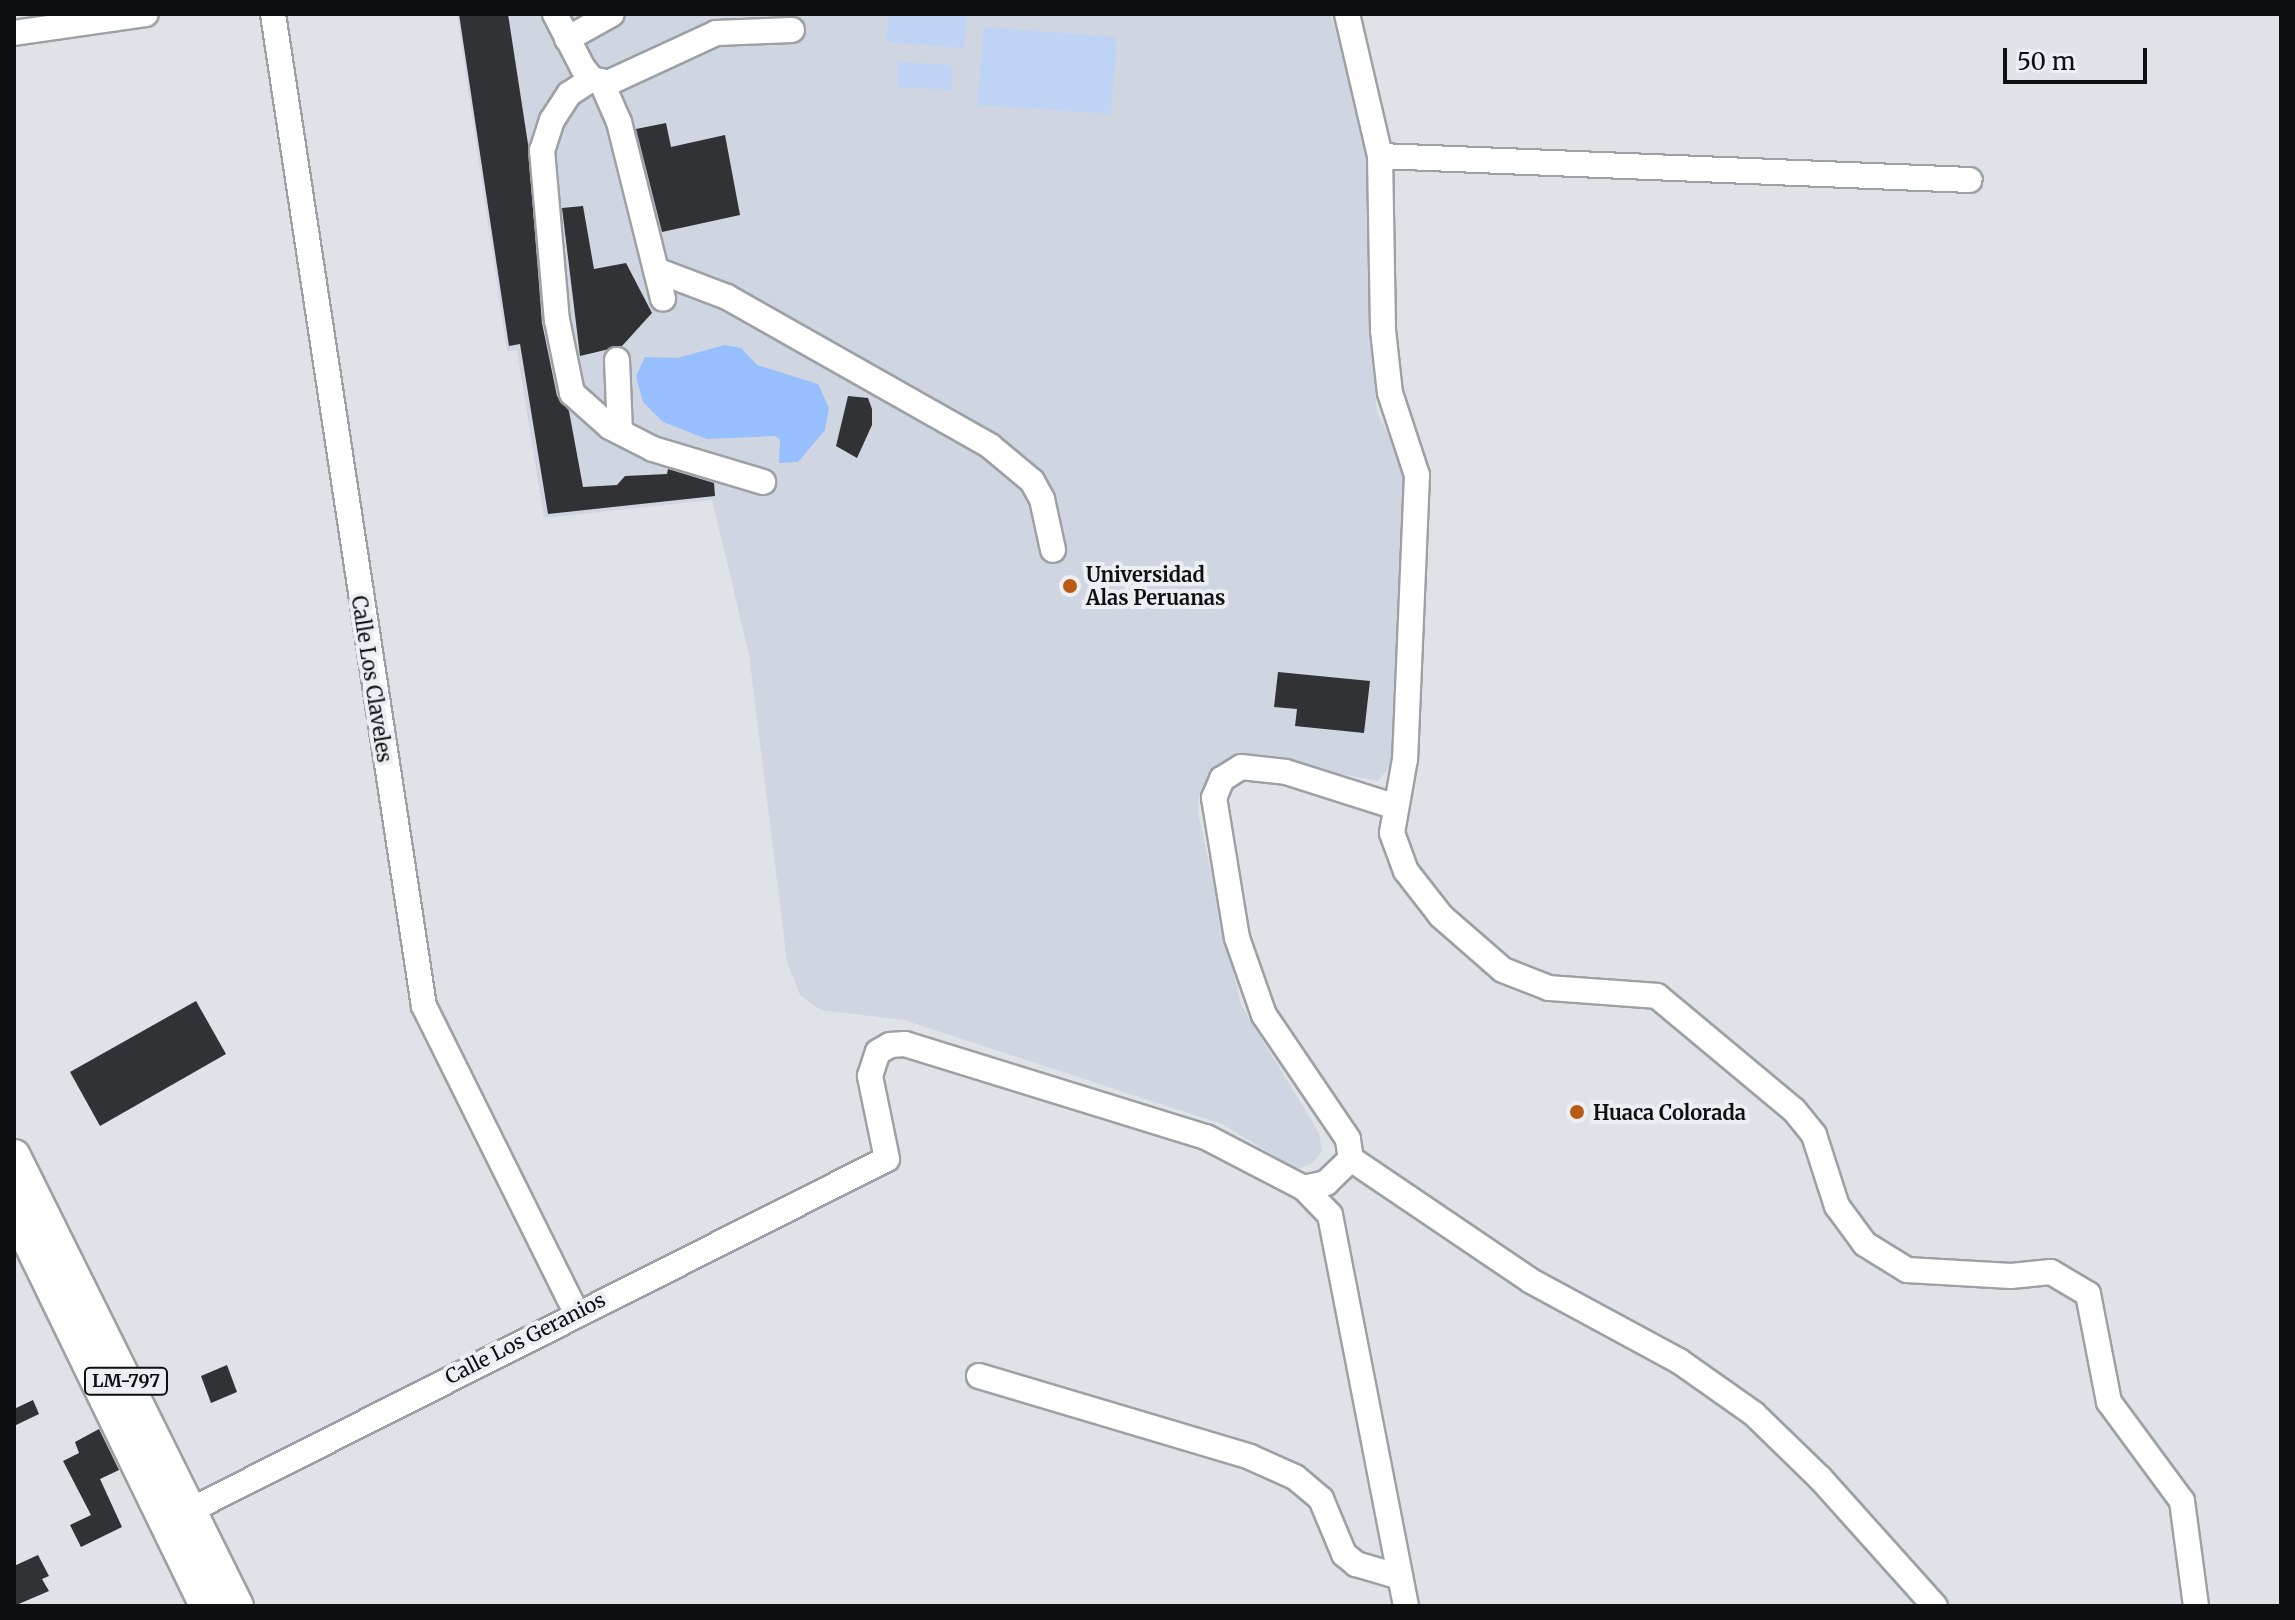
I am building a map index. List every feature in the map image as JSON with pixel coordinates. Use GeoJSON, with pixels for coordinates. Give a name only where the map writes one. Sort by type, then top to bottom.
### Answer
{"type":"FeatureCollection","features":[{"type":"Feature","properties":{"kind":"main road","name":"LM-797"},"geometry":{"type":"LineString","coordinates":[[14,1156],[21,1204],[178,1516],[237,1606]]}},
{"type":"Feature","properties":{"kind":"main road","name":"LM-797"},"geometry":{"type":"LineString","coordinates":[[178,1516],[206,1606]]}},
{"type":"Feature","properties":{"kind":"street"},"geometry":{"type":"LineString","coordinates":[[14,33],[146,14]]}},
{"type":"Feature","properties":{"kind":"street","name":"Calle Los Claveles"},"geometry":{"type":"LineString","coordinates":[[273,14],[424,1006],[576,1312]]}},
{"type":"Feature","properties":{"kind":"street"},"geometry":{"type":"LineString","coordinates":[[555,14],[567,39],[597,80],[619,122],[663,299]]}},
{"type":"Feature","properties":{"kind":"street"},"geometry":{"type":"LineString","coordinates":[[567,39],[612,14]]}},
{"type":"Feature","properties":{"kind":"street"},"geometry":{"type":"LineString","coordinates":[[1347,14],[1380,156],[1383,330],[1390,393],[1417,475],[1405,759],[1393,806],[1392,833],[1406,871],[1441,916],[1503,970],[1549,988],[1657,996],[1794,1110],[1814,1135],[1837,1206],[1865,1244],[1907,1270],[2011,1276],[2051,1272],[2088,1294],[2109,1402],[2182,1501],[2196,1606]]}},
{"type":"Feature","properties":{"kind":"street"},"geometry":{"type":"LineString","coordinates":[[763,482],[653,449],[620,432],[582,406],[565,370],[542,150],[552,120],[569,94],[597,80],[620,79],[716,33],[792,30]]}},
{"type":"Feature","properties":{"kind":"street"},"geometry":{"type":"LineString","coordinates":[[1380,156],[1970,180]]}},
{"type":"Feature","properties":{"kind":"street"},"geometry":{"type":"LineString","coordinates":[[656,270],[727,297],[990,446],[1032,481],[1042,499],[1053,550]]}},
{"type":"Feature","properties":{"kind":"street"},"geometry":{"type":"LineString","coordinates":[[617,360],[620,432]]}},
{"type":"Feature","properties":{"kind":"street"},"geometry":{"type":"LineString","coordinates":[[1393,806],[1286,772],[1241,767],[1222,779],[1214,798],[1237,938],[1264,1015],[1348,1139],[1351,1159],[1531,1281],[1679,1361],[1754,1414],[1831,1489],[1935,1606]]}},
{"type":"Feature","properties":{"kind":"street","name":"Calle Los Geranios"},"geometry":{"type":"LineString","coordinates":[[178,1516],[576,1312],[887,1159],[870,1076],[878,1052],[905,1044],[1206,1137],[1304,1188]]}},
{"type":"Feature","properties":{"kind":"street"},"geometry":{"type":"LineString","coordinates":[[1304,1188],[1326,1183],[1351,1159]]}},
{"type":"Feature","properties":{"kind":"street"},"geometry":{"type":"LineString","coordinates":[[1304,1188],[1330,1215],[1406,1606]]}},
{"type":"Feature","properties":{"kind":"street"},"geometry":{"type":"LineString","coordinates":[[979,1376],[1250,1457],[1295,1477],[1321,1499],[1344,1554],[1356,1564],[1400,1577]]}},
{"type":"Feature","properties":{"kind":"shaded area","name":"Universidad Alas Peruanas"},"geometry":{"type":"Polygon","coordinates":[[[457,14],[1330,14],[1366,123],[1369,327],[1377,412],[1412,484],[1404,658],[1391,765],[1378,781],[1235,754],[1215,767],[1199,797],[1198,813],[1241,1005],[1319,1133],[1322,1151],[1313,1163],[1296,1169],[1222,1124],[904,1020],[820,1010],[800,995],[787,962],[749,654],[712,500],[544,518],[517,350],[507,351],[457,14]]]}},
{"type":"Feature","properties":{"kind":"shaded area"},"geometry":{"type":"Polygon","coordinates":[[[889,14],[967,14],[964,48],[886,42],[889,14]]]}},
{"type":"Feature","properties":{"kind":"shaded area"},"geometry":{"type":"Polygon","coordinates":[[[984,27],[1117,37],[1111,114],[977,105],[984,27]]]}},
{"type":"Feature","properties":{"kind":"shaded area"},"geometry":{"type":"Polygon","coordinates":[[[898,62],[953,65],[952,90],[897,87],[898,62]]]}},
{"type":"Feature","properties":{"kind":"water"},"geometry":{"type":"Polygon","coordinates":[[[725,345],[741,348],[757,365],[818,384],[829,408],[825,430],[798,462],[779,463],[780,440],[775,436],[707,439],[663,422],[643,402],[636,376],[645,357],[677,358],[725,345]]]}},
{"type":"Feature","properties":{"kind":"building"},"geometry":{"type":"Polygon","coordinates":[[[459,14],[508,14],[528,144],[542,323],[557,396],[569,411],[583,487],[617,485],[625,476],[667,474],[668,469],[714,483],[715,496],[548,514],[520,344],[509,346],[459,14]]]}},
{"type":"Feature","properties":{"kind":"building"},"geometry":{"type":"Polygon","coordinates":[[[666,123],[671,147],[725,135],[740,215],[662,232],[636,129],[666,123]]]}},
{"type":"Feature","properties":{"kind":"building"},"geometry":{"type":"Polygon","coordinates":[[[583,206],[594,269],[626,263],[652,313],[622,346],[580,356],[562,208],[583,206]]]}},
{"type":"Feature","properties":{"kind":"building"},"geometry":{"type":"Polygon","coordinates":[[[848,396],[868,398],[872,409],[872,425],[857,458],[836,446],[848,396]]]}},
{"type":"Feature","properties":{"kind":"building"},"geometry":{"type":"Polygon","coordinates":[[[1278,672],[1370,681],[1364,733],[1295,726],[1297,709],[1274,707],[1278,672]]]}},
{"type":"Feature","properties":{"kind":"building"},"geometry":{"type":"Polygon","coordinates":[[[196,1001],[226,1054],[100,1126],[70,1072],[196,1001]]]}},
{"type":"Feature","properties":{"kind":"building"},"geometry":{"type":"Polygon","coordinates":[[[227,1365],[237,1392],[211,1403],[201,1376],[227,1365]]]}},
{"type":"Feature","properties":{"kind":"building"},"geometry":{"type":"Polygon","coordinates":[[[33,1400],[39,1414],[14,1426],[14,1409],[33,1400]]]}},
{"type":"Feature","properties":{"kind":"building"},"geometry":{"type":"Polygon","coordinates":[[[99,1429],[119,1470],[100,1479],[122,1527],[81,1547],[70,1525],[91,1515],[63,1461],[79,1453],[75,1442],[99,1429]]]}},
{"type":"Feature","properties":{"kind":"building"},"geometry":{"type":"Polygon","coordinates":[[[38,1555],[49,1576],[42,1579],[49,1591],[14,1606],[14,1566],[38,1555]]]}},
{"type":"Feature","properties":{"kind":"place","name":"Universidad Alas Peruanas"},"geometry":{"type":"Point","coordinates":[1070,586]}},
{"type":"Feature","properties":{"kind":"place","name":"Huaca Colorada"},"geometry":{"type":"Point","coordinates":[1577,1112]}}]}
